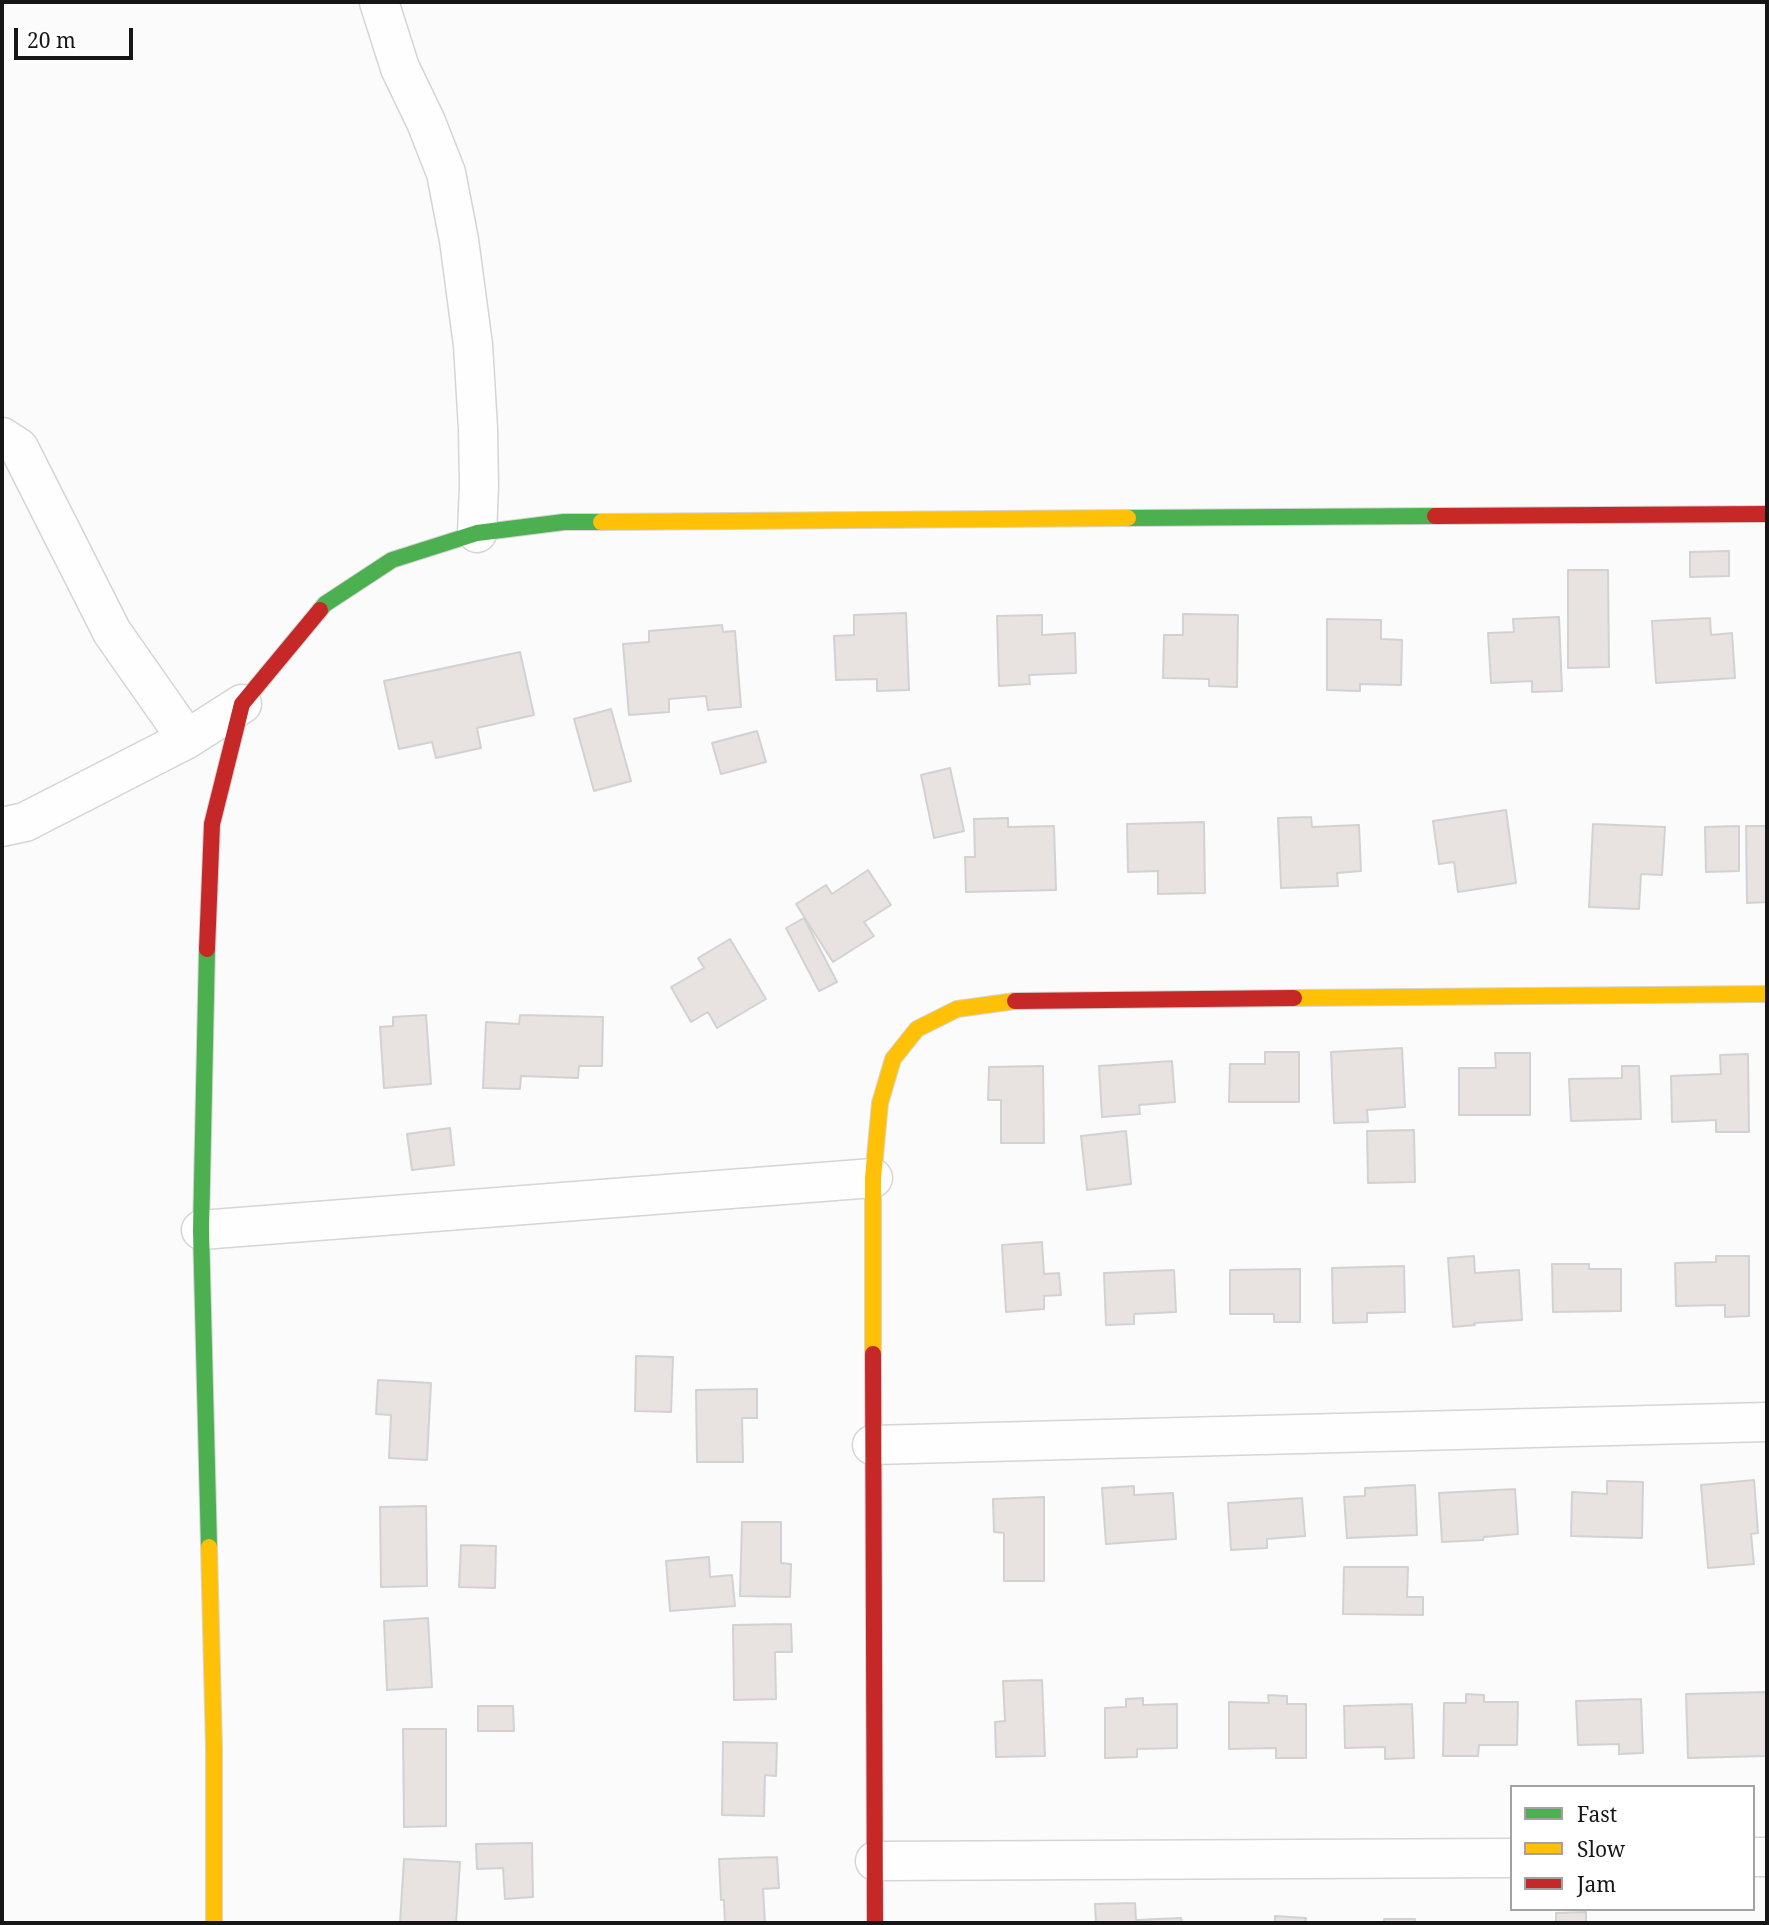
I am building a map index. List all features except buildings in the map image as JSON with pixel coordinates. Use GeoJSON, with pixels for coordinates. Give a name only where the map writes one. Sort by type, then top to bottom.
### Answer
{"type":"FeatureCollection","features":[{"type":"Feature","properties":{"kind":"street"},"geometry":{"type":"LineString","coordinates":[[379,2],[400,68],[426,122],[446,173],[456,226],[473,345],[479,486],[477,533]]}},
{"type":"Feature","properties":{"kind":"street"},"geometry":{"type":"LineString","coordinates":[[2,437],[19,448],[112,632],[187,739]]}},
{"type":"Feature","properties":{"kind":"street"},"geometry":{"type":"LineString","coordinates":[[2,827],[25,822],[187,739],[242,704],[325,604],[392,560],[477,533],[564,522],[1767,514]]}},
{"type":"Feature","properties":{"kind":"street"},"geometry":{"type":"LineString","coordinates":[[214,1923],[214,1749],[201,1230],[207,934],[212,824],[242,704]]}},
{"type":"Feature","properties":{"kind":"street"},"geometry":{"type":"LineString","coordinates":[[875,1923],[873,1178],[880,1103],[893,1059],[917,1029],[957,1009],[1006,1001],[1767,994]]}},
{"type":"Feature","properties":{"kind":"street"},"geometry":{"type":"LineString","coordinates":[[201,1230],[873,1178]]}},
{"type":"Feature","properties":{"kind":"street"},"geometry":{"type":"LineString","coordinates":[[872,1445],[1767,1422]]}},
{"type":"Feature","properties":{"kind":"street"},"geometry":{"type":"LineString","coordinates":[[875,1861],[1510,1858]]}},
{"type":"Feature","properties":{"kind":"traffic: fast"},"geometry":{"type":"LineString","coordinates":[[1128,518],[1435,516]]}},
{"type":"Feature","properties":{"kind":"traffic: fast"},"geometry":{"type":"LineString","coordinates":[[320,610],[392,560],[477,533],[564,522],[601,522]]}},
{"type":"Feature","properties":{"kind":"traffic: fast"},"geometry":{"type":"LineString","coordinates":[[207,949],[201,1230],[209,1547]]}},
{"type":"Feature","properties":{"kind":"traffic: slow"},"geometry":{"type":"LineString","coordinates":[[601,522],[1128,518]]}},
{"type":"Feature","properties":{"kind":"traffic: slow"},"geometry":{"type":"LineString","coordinates":[[1294,998],[1767,994]]}},
{"type":"Feature","properties":{"kind":"traffic: slow"},"geometry":{"type":"LineString","coordinates":[[873,1354],[873,1178],[880,1103],[893,1059],[917,1029],[957,1009],[1015,1001]]}},
{"type":"Feature","properties":{"kind":"traffic: slow"},"geometry":{"type":"LineString","coordinates":[[209,1547],[214,1749],[214,1923]]}},
{"type":"Feature","properties":{"kind":"traffic: jam"},"geometry":{"type":"LineString","coordinates":[[1435,516],[1767,514]]}},
{"type":"Feature","properties":{"kind":"traffic: jam"},"geometry":{"type":"LineString","coordinates":[[207,949],[212,824],[242,704],[320,610]]}},
{"type":"Feature","properties":{"kind":"traffic: jam"},"geometry":{"type":"LineString","coordinates":[[1015,1001],[1294,998]]}},
{"type":"Feature","properties":{"kind":"traffic: jam"},"geometry":{"type":"LineString","coordinates":[[873,1354],[875,1923]]}}]}
